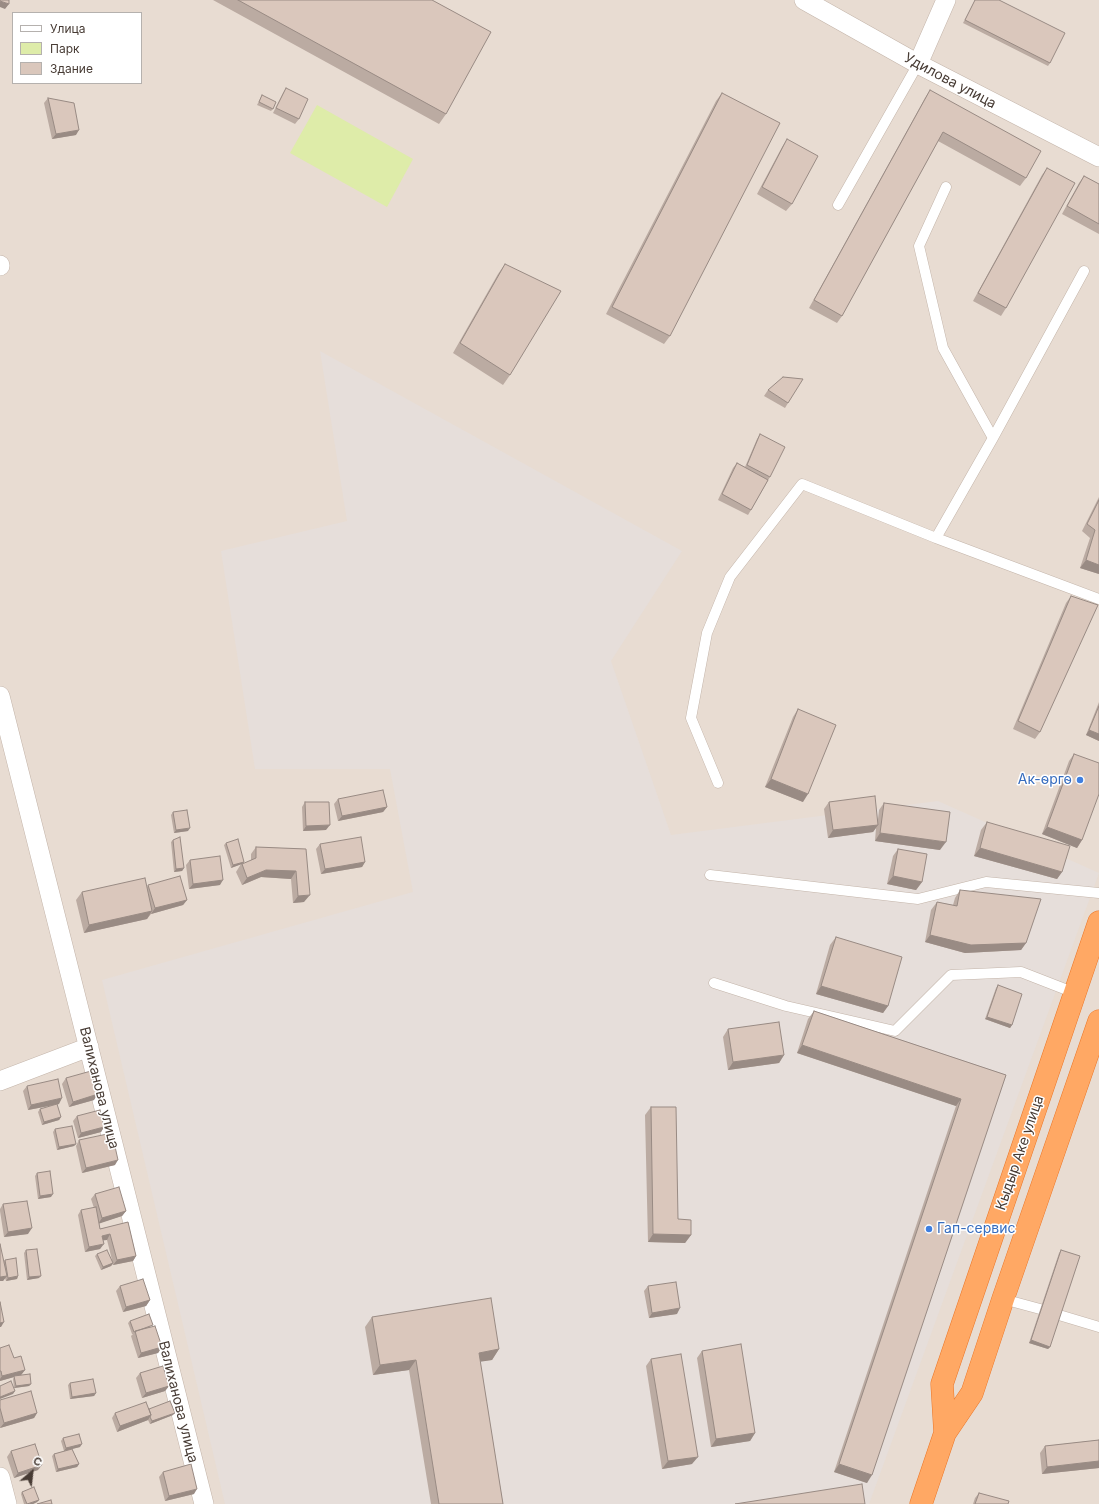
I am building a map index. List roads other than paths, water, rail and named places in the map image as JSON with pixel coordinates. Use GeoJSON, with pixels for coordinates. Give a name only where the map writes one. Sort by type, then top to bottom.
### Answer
{"type":"FeatureCollection","features":[{"type":"Feature","properties":{"kind":"highway","name":"Кыдыр Аке улица"},"geometry":{"type":"LineString","coordinates":[[945,1433],[942,1384],[1099,922]]}},
{"type":"Feature","properties":{"kind":"highway","name":"Кыдыр Аке улица"},"geometry":{"type":"LineString","coordinates":[[921,1504],[945,1433],[972,1394],[1003,1299],[1099,1021]]}},
{"type":"Feature","properties":{"kind":"street","name":"Удилова улица"},"geometry":{"type":"LineString","coordinates":[[804,0],[918,64],[1099,157]]}},
{"type":"Feature","properties":{"kind":"street"},"geometry":{"type":"LineString","coordinates":[[918,64],[946,0]]}},
{"type":"Feature","properties":{"kind":"street","name":"Валиханова улица"},"geometry":{"type":"LineString","coordinates":[[0,696],[204,1504]]}},
{"type":"Feature","properties":{"kind":"street"},"geometry":{"type":"LineString","coordinates":[[0,1080],[88,1047]]}},
{"type":"Feature","properties":{"kind":"street"},"geometry":{"type":"LineString","coordinates":[[0,1477],[7,1504]]}},
{"type":"Feature","properties":{"kind":"lane"},"geometry":{"type":"LineString","coordinates":[[838,205],[918,64]]}},
{"type":"Feature","properties":{"kind":"lane"},"geometry":{"type":"LineString","coordinates":[[946,187],[919,246],[943,348],[993,438]]}},
{"type":"Feature","properties":{"kind":"lane"},"geometry":{"type":"LineString","coordinates":[[936,538],[993,438],[1084,271]]}},
{"type":"Feature","properties":{"kind":"lane"},"geometry":{"type":"LineString","coordinates":[[718,783],[691,718],[707,633],[730,577],[802,484],[936,538],[1099,599]]}},
{"type":"Feature","properties":{"kind":"lane"},"geometry":{"type":"LineString","coordinates":[[710,875],[918,899],[986,882],[1099,893]]}},
{"type":"Feature","properties":{"kind":"lane"},"geometry":{"type":"LineString","coordinates":[[714,983],[786,1006],[895,1031],[951,975],[1021,972],[1075,993]]}},
{"type":"Feature","properties":{"kind":"lane"},"geometry":{"type":"LineString","coordinates":[[1003,1299],[1040,1309]]}},
{"type":"Feature","properties":{"kind":"lane"},"geometry":{"type":"LineString","coordinates":[[1059,1315],[1099,1327]]}},
{"type":"Feature","properties":{"kind":"place","name":"Ак-өргө"},"geometry":{"type":"Point","coordinates":[1080,780]}},
{"type":"Feature","properties":{"kind":"place","name":"Гап-сервис"},"geometry":{"type":"Point","coordinates":[929,1229]}}]}
